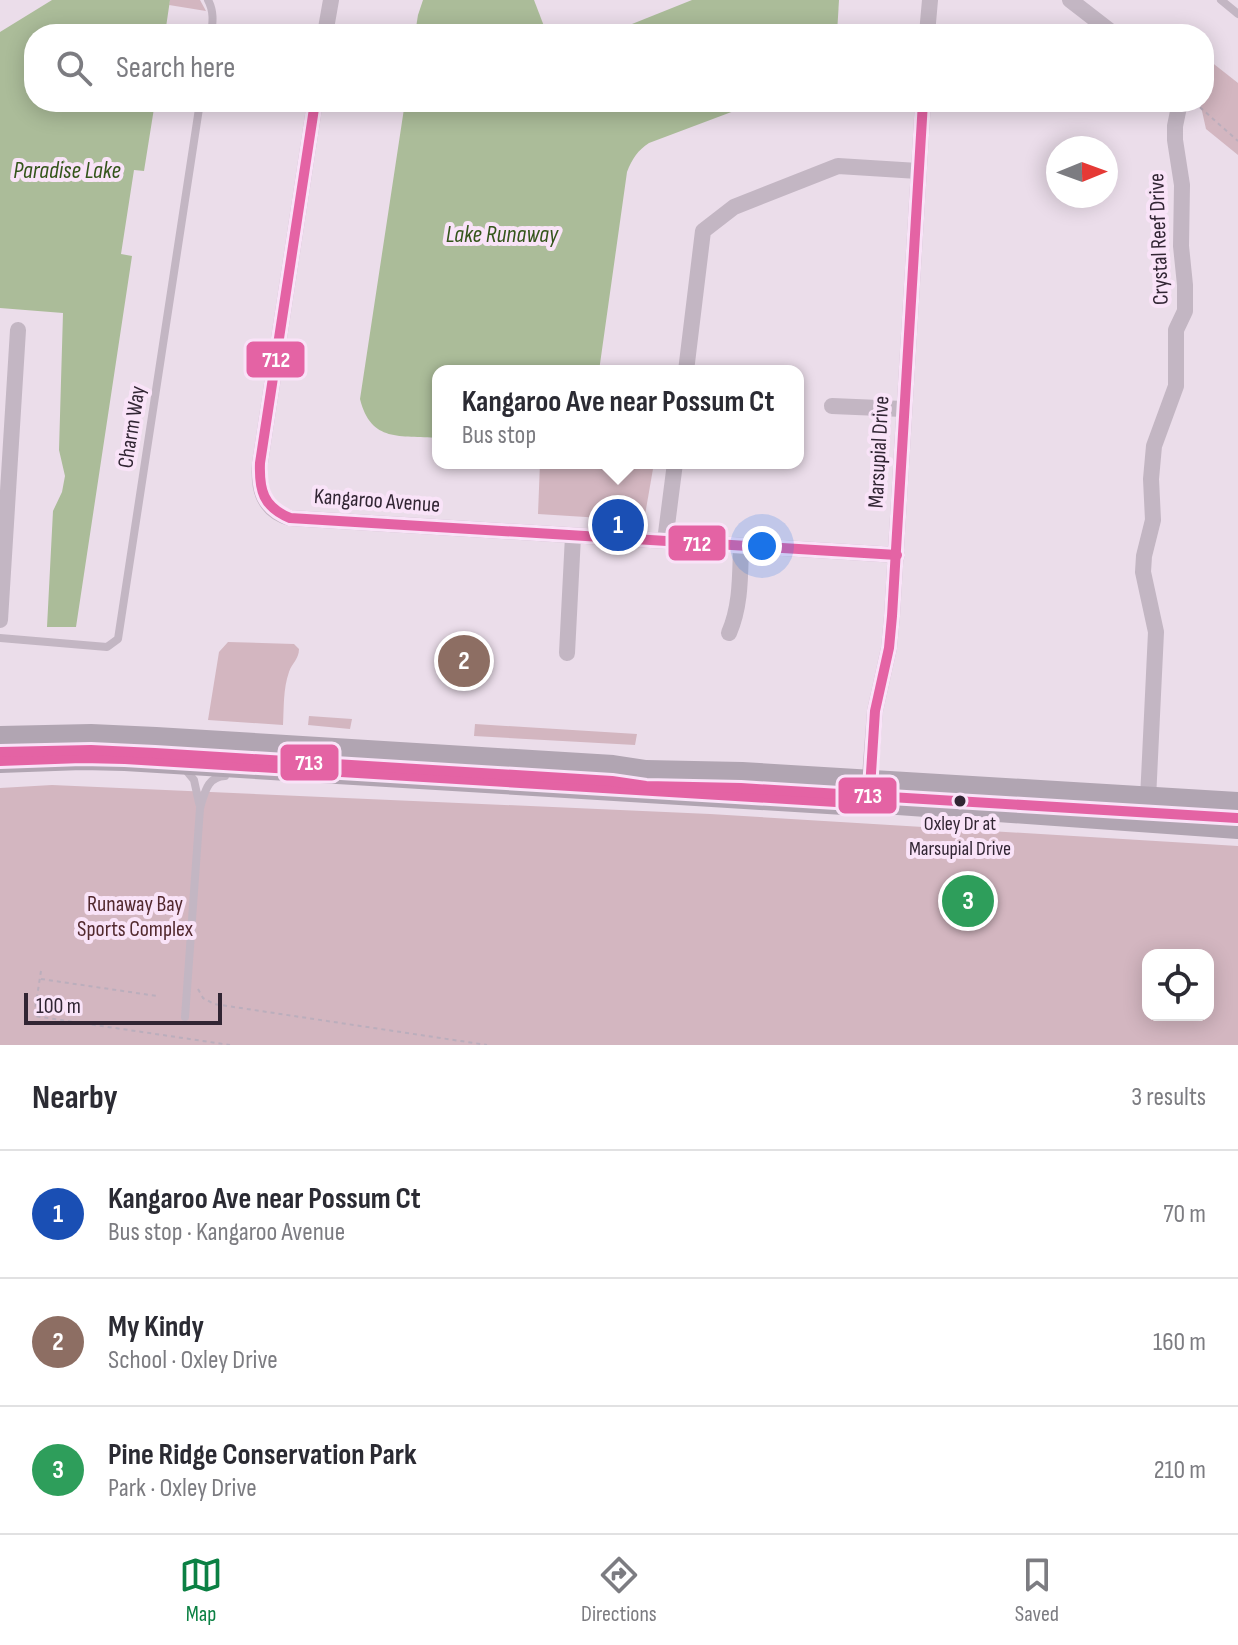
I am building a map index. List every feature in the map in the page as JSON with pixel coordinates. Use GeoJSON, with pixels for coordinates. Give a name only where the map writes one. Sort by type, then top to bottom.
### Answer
{"type":"FeatureCollection","features":[{"type":"Feature","properties":{"kind":"main road"},"geometry":{"type":"LineString","coordinates":[[0,738],[91,736],[171,739],[613,767],[646,772],[742,774],[869,793],[898,803],[1238,827]]}},
{"type":"Feature","properties":{"kind":"main road"},"geometry":{"type":"LineString","coordinates":[[0,761],[82,758],[869,793],[1238,804]]}},
{"type":"Feature","properties":{"kind":"street"},"geometry":{"type":"LineString","coordinates":[[327,24],[331,0]]}},
{"type":"Feature","properties":{"kind":"street"},"geometry":{"type":"LineString","coordinates":[[928,24],[930,0]]}},
{"type":"Feature","properties":{"kind":"street"},"geometry":{"type":"LineString","coordinates":[[1070,0],[1101,24]]}},
{"type":"Feature","properties":{"kind":"street","name":"Kangaroo Avenue"},"geometry":{"type":"LineString","coordinates":[[313,112],[260,463],[261,495],[274,511],[290,518],[897,555]]}},
{"type":"Feature","properties":{"kind":"street","name":"Marsupial Drive"},"geometry":{"type":"LineString","coordinates":[[869,793],[875,711],[891,634],[922,112]]}},
{"type":"Feature","properties":{"kind":"street","name":"Crystal Reef Drive"},"geometry":{"type":"LineString","coordinates":[[1148,799],[1156,632],[1143,572],[1144,556],[1153,520],[1151,479],[1154,446],[1176,386],[1176,330],[1185,311],[1182,185],[1175,140],[1178,112]]}},
{"type":"Feature","properties":{"kind":"street"},"geometry":{"type":"LineString","coordinates":[[687,365],[703,231],[734,207],[838,166],[918,171]]}},
{"type":"Feature","properties":{"kind":"street"},"geometry":{"type":"LineString","coordinates":[[0,620],[18,330]]}},
{"type":"Feature","properties":{"kind":"street"},"geometry":{"type":"LineString","coordinates":[[832,406],[903,409]]}},
{"type":"Feature","properties":{"kind":"street"},"geometry":{"type":"LineString","coordinates":[[665,541],[674,469]]}},
{"type":"Feature","properties":{"kind":"street"},"geometry":{"type":"LineString","coordinates":[[567,653],[573,536]]}},
{"type":"Feature","properties":{"kind":"street"},"geometry":{"type":"LineString","coordinates":[[729,633],[739,600],[741,546]]}},
{"type":"Feature","properties":{"kind":"lane"},"geometry":{"type":"LineString","coordinates":[[208,0],[213,24]]}},
{"type":"Feature","properties":{"kind":"lane"},"geometry":{"type":"LineString","coordinates":[[1221,0],[1238,14]]}},
{"type":"Feature","properties":{"kind":"lane","name":"Charm Way"},"geometry":{"type":"LineString","coordinates":[[0,638],[107,647],[118,639],[198,112]]}},
{"type":"Feature","properties":{"kind":"lane"},"geometry":{"type":"LineString","coordinates":[[176,763],[192,776],[200,808]]}},
{"type":"Feature","properties":{"kind":"lane"},"geometry":{"type":"LineString","coordinates":[[185,1017],[200,808],[209,781],[217,777],[262,776],[285,769]]}},
{"type":"Feature","properties":{"kind":"path"},"geometry":{"type":"LineString","coordinates":[[1205,112],[1238,141]]}},
{"type":"Feature","properties":{"kind":"path"},"geometry":{"type":"LineString","coordinates":[[41,971],[34,1016],[230,1045]]}},
{"type":"Feature","properties":{"kind":"path"},"geometry":{"type":"LineString","coordinates":[[187,977],[195,978],[200,994],[214,1004],[487,1045]]}},
{"type":"Feature","properties":{"kind":"path"},"geometry":{"type":"LineString","coordinates":[[40,979],[157,996]]}},
{"type":"Feature","properties":{"kind":"green space"},"geometry":{"type":"Polygon","coordinates":[[[170,0],[200,0],[206,11],[169,5],[170,0]]]}},
{"type":"Feature","properties":{"kind":"green space"},"geometry":{"type":"Polygon","coordinates":[[[1214,64],[1238,83],[1238,155],[1206,129],[1202,112],[1214,112],[1214,64]]]}},
{"type":"Feature","properties":{"kind":"green space"},"geometry":{"type":"Polygon","coordinates":[[[540,469],[653,469],[645,515],[641,519],[538,514],[540,469]]]}},
{"type":"Feature","properties":{"kind":"green space"},"geometry":{"type":"Polygon","coordinates":[[[228,642],[294,644],[299,649],[287,678],[283,725],[208,720],[219,652],[228,642]]]}},
{"type":"Feature","properties":{"kind":"green space"},"geometry":{"type":"Polygon","coordinates":[[[309,716],[352,719],[350,729],[308,725],[309,716]]]}},
{"type":"Feature","properties":{"kind":"green space"},"geometry":{"type":"Polygon","coordinates":[[[475,724],[637,734],[635,745],[474,736],[475,724]]]}},
{"type":"Feature","properties":{"kind":"green space","name":"Runaway Bay Sports Complex"},"geometry":{"type":"Polygon","coordinates":[[[52,785],[710,814],[1238,846],[1238,1045],[0,1045],[0,788],[52,785]]]}},
{"type":"Feature","properties":{"kind":"water","name":"Paradise Lake"},"geometry":{"type":"Polygon","coordinates":[[[52,0],[170,0],[166,24],[24,24],[24,112],[153,112],[144,171],[134,170],[121,254],[132,256],[76,627],[47,627],[53,511],[65,476],[59,450],[63,313],[0,308],[0,32],[52,0]]]}},
{"type":"Feature","properties":{"kind":"water"},"geometry":{"type":"Polygon","coordinates":[[[423,0],[534,0],[543,24],[417,24],[423,0]]]}},
{"type":"Feature","properties":{"kind":"water"},"geometry":{"type":"Polygon","coordinates":[[[692,0],[839,0],[838,24],[632,24],[692,0]]]}},
{"type":"Feature","properties":{"kind":"water","name":"Lake Runaway"},"geometry":{"type":"Polygon","coordinates":[[[403,112],[731,112],[649,143],[633,159],[627,172],[600,365],[432,365],[432,438],[400,436],[379,430],[371,423],[360,399],[403,112]]]}},
{"type":"Feature","properties":{"kind":"transit line","name":"712"},"geometry":{"type":"LineString","coordinates":[[313,112],[260,463],[264,496],[274,509],[290,518],[897,555]]}},
{"type":"Feature","properties":{"kind":"transit line","name":"712"},"geometry":{"type":"LineString","coordinates":[[0,761],[125,759],[869,804],[875,711],[889,648],[892,616],[922,112]]}},
{"type":"Feature","properties":{"kind":"transit line","name":"713"},"geometry":{"type":"LineString","coordinates":[[0,752],[91,750],[155,753],[612,781],[646,786],[741,788],[1237,818]]}},
{"type":"Feature","properties":{"kind":"place","name":"Kangaroo Ave near Possum Ct"},"geometry":{"type":"Point","coordinates":[618,525]}},
{"type":"Feature","properties":{"kind":"place","name":"My Kindy"},"geometry":{"type":"Point","coordinates":[464,661]}},
{"type":"Feature","properties":{"kind":"place","name":"Oxley Dr at Marsupial Drive"},"geometry":{"type":"Point","coordinates":[960,801]}},
{"type":"Feature","properties":{"kind":"place","name":"Pine Ridge Conservation Park"},"geometry":{"type":"Point","coordinates":[968,901]}}]}
